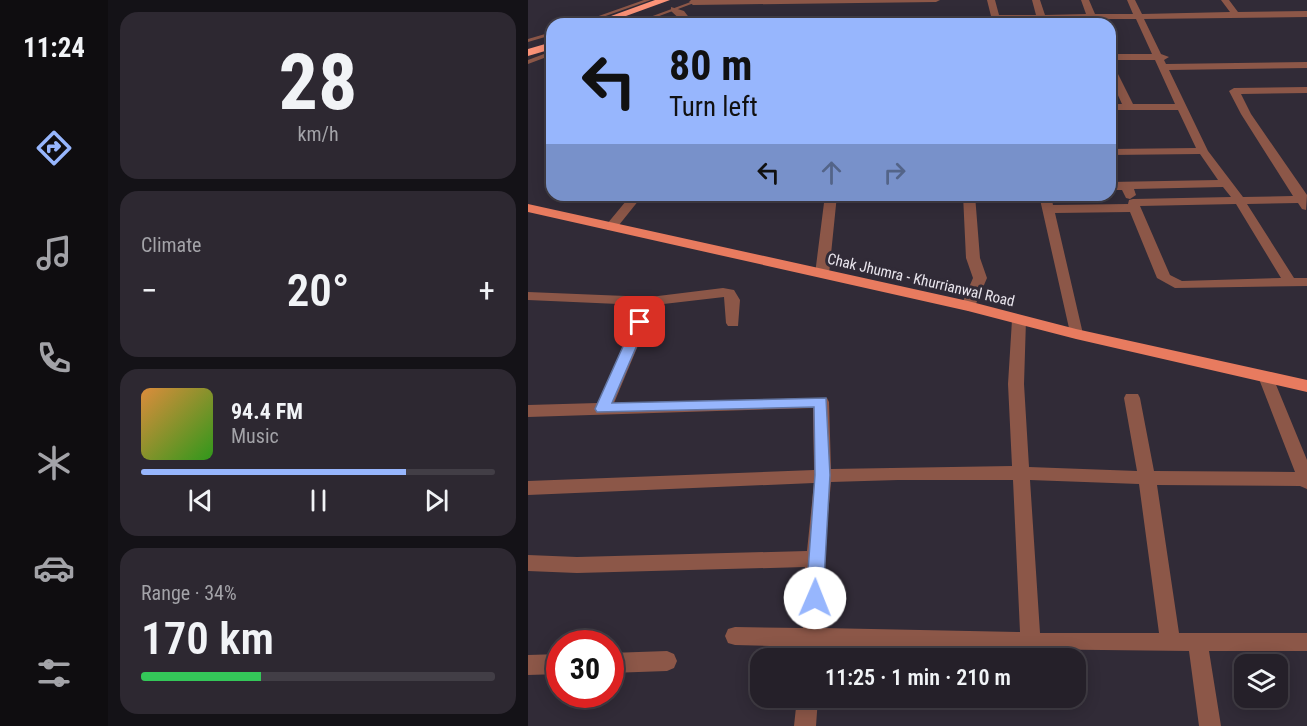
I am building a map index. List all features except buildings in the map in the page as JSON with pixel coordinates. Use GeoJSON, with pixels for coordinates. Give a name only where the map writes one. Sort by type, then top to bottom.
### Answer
{"type":"FeatureCollection","features":[{"type":"Feature","properties":{"kind":"highway"},"geometry":{"type":"LineString","coordinates":[[612,18],[665,0]]}},
{"type":"Feature","properties":{"kind":"highway"},"geometry":{"type":"LineString","coordinates":[[633,18],[692,1]]}},
{"type":"Feature","properties":{"kind":"highway"},"geometry":{"type":"LineString","coordinates":[[529,46],[546,40]]}},
{"type":"Feature","properties":{"kind":"highway"},"geometry":{"type":"LineString","coordinates":[[529,46],[546,45]]}},
{"type":"Feature","properties":{"kind":"main road","name":"Chak Jhumra - Khurrianwal Road"},"geometry":{"type":"LineString","coordinates":[[528,208],[968,306],[1076,334],[1307,386]]}},
{"type":"Feature","properties":{"kind":"street"},"geometry":{"type":"LineString","coordinates":[[692,1],[936,0]]}},
{"type":"Feature","properties":{"kind":"street"},"geometry":{"type":"LineString","coordinates":[[991,0],[995,18]]}},
{"type":"Feature","properties":{"kind":"street"},"geometry":{"type":"LineString","coordinates":[[1036,0],[1041,18]]}},
{"type":"Feature","properties":{"kind":"street"},"geometry":{"type":"LineString","coordinates":[[1085,0],[1091,18]]}},
{"type":"Feature","properties":{"kind":"street"},"geometry":{"type":"LineString","coordinates":[[1131,0],[1184,106],[1203,151],[1224,183],[1239,200],[1289,281]]}},
{"type":"Feature","properties":{"kind":"street"},"geometry":{"type":"LineString","coordinates":[[1225,0],[1236,15]]}},
{"type":"Feature","properties":{"kind":"street"},"geometry":{"type":"LineString","coordinates":[[850,18],[851,1]]}},
{"type":"Feature","properties":{"kind":"street"},"geometry":{"type":"LineString","coordinates":[[896,18],[898,1]]}},
{"type":"Feature","properties":{"kind":"street"},"geometry":{"type":"LineString","coordinates":[[674,9],[685,18]]}},
{"type":"Feature","properties":{"kind":"street"},"geometry":{"type":"LineString","coordinates":[[1115,18],[1307,14]]}},
{"type":"Feature","properties":{"kind":"street"},"geometry":{"type":"LineString","coordinates":[[1160,62],[1198,57]]}},
{"type":"Feature","properties":{"kind":"street"},"geometry":{"type":"LineString","coordinates":[[1116,58],[1160,62],[1307,66]]}},
{"type":"Feature","properties":{"kind":"street"},"geometry":{"type":"LineString","coordinates":[[1116,80],[1130,107]]}},
{"type":"Feature","properties":{"kind":"street"},"geometry":{"type":"LineString","coordinates":[[1305,202],[1246,114],[1234,91],[1307,90]]}},
{"type":"Feature","properties":{"kind":"street"},"geometry":{"type":"LineString","coordinates":[[1116,107],[1184,106]]}},
{"type":"Feature","properties":{"kind":"street"},"geometry":{"type":"LineString","coordinates":[[1116,152],[1203,151]]}},
{"type":"Feature","properties":{"kind":"street"},"geometry":{"type":"LineString","coordinates":[[1116,186],[1224,183]]}},
{"type":"Feature","properties":{"kind":"street"},"geometry":{"type":"LineString","coordinates":[[1126,186],[1164,278],[1170,283],[1180,285],[1307,282]]}},
{"type":"Feature","properties":{"kind":"street"},"geometry":{"type":"LineString","coordinates":[[1048,209],[1239,200],[1305,202]]}},
{"type":"Feature","properties":{"kind":"street"},"geometry":{"type":"LineString","coordinates":[[611,227],[632,201]]}},
{"type":"Feature","properties":{"kind":"street"},"geometry":{"type":"LineString","coordinates":[[822,274],[830,201]]}},
{"type":"Feature","properties":{"kind":"street"},"geometry":{"type":"LineString","coordinates":[[968,306],[980,278],[974,258],[969,201]]}},
{"type":"Feature","properties":{"kind":"street"},"geometry":{"type":"LineString","coordinates":[[1046,201],[1076,334]]}},
{"type":"Feature","properties":{"kind":"street"},"geometry":{"type":"LineString","coordinates":[[528,296],[650,301],[729,293],[733,300],[733,323]]}},
{"type":"Feature","properties":{"kind":"street"},"geometry":{"type":"LineString","coordinates":[[603,409],[650,301]]}},
{"type":"Feature","properties":{"kind":"street"},"geometry":{"type":"LineString","coordinates":[[1019,320],[1016,384],[1031,642]]}},
{"type":"Feature","properties":{"kind":"street"},"geometry":{"type":"LineString","coordinates":[[528,488],[823,475],[1021,472],[1147,478],[1306,480],[1268,379]]}},
{"type":"Feature","properties":{"kind":"street"},"geometry":{"type":"LineString","coordinates":[[1132,398],[1147,478],[1170,643]]}},
{"type":"Feature","properties":{"kind":"street"},"geometry":{"type":"LineString","coordinates":[[528,411],[821,402],[823,475],[815,559],[813,648]]}},
{"type":"Feature","properties":{"kind":"street"},"geometry":{"type":"LineString","coordinates":[[528,563],[577,565],[815,559]]}},
{"type":"Feature","properties":{"kind":"street"},"geometry":{"type":"LineString","coordinates":[[735,636],[1031,642],[1307,642]]}},
{"type":"Feature","properties":{"kind":"street"},"geometry":{"type":"LineString","coordinates":[[1198,642],[1210,726]]}},
{"type":"Feature","properties":{"kind":"street"},"geometry":{"type":"LineString","coordinates":[[624,663],[667,661]]}},
{"type":"Feature","properties":{"kind":"street"},"geometry":{"type":"LineString","coordinates":[[528,665],[546,664]]}},
{"type":"Feature","properties":{"kind":"street"},"geometry":{"type":"LineString","coordinates":[[805,726],[807,708]]}},
{"type":"Feature","properties":{"kind":"lane"},"geometry":{"type":"LineString","coordinates":[[596,18],[649,0]]}},
{"type":"Feature","properties":{"kind":"lane"},"geometry":{"type":"LineString","coordinates":[[649,18],[692,1]]}},
{"type":"Feature","properties":{"kind":"lane"},"geometry":{"type":"LineString","coordinates":[[529,46],[546,36]]}},
{"type":"Feature","properties":{"kind":"lane"},"geometry":{"type":"LineString","coordinates":[[528,62],[546,55]]}},
{"type":"Feature","properties":{"kind":"route"},"geometry":{"type":"LineString","coordinates":[[640,322],[603,409],[821,402],[823,475],[815,559],[815,598]]}}]}
